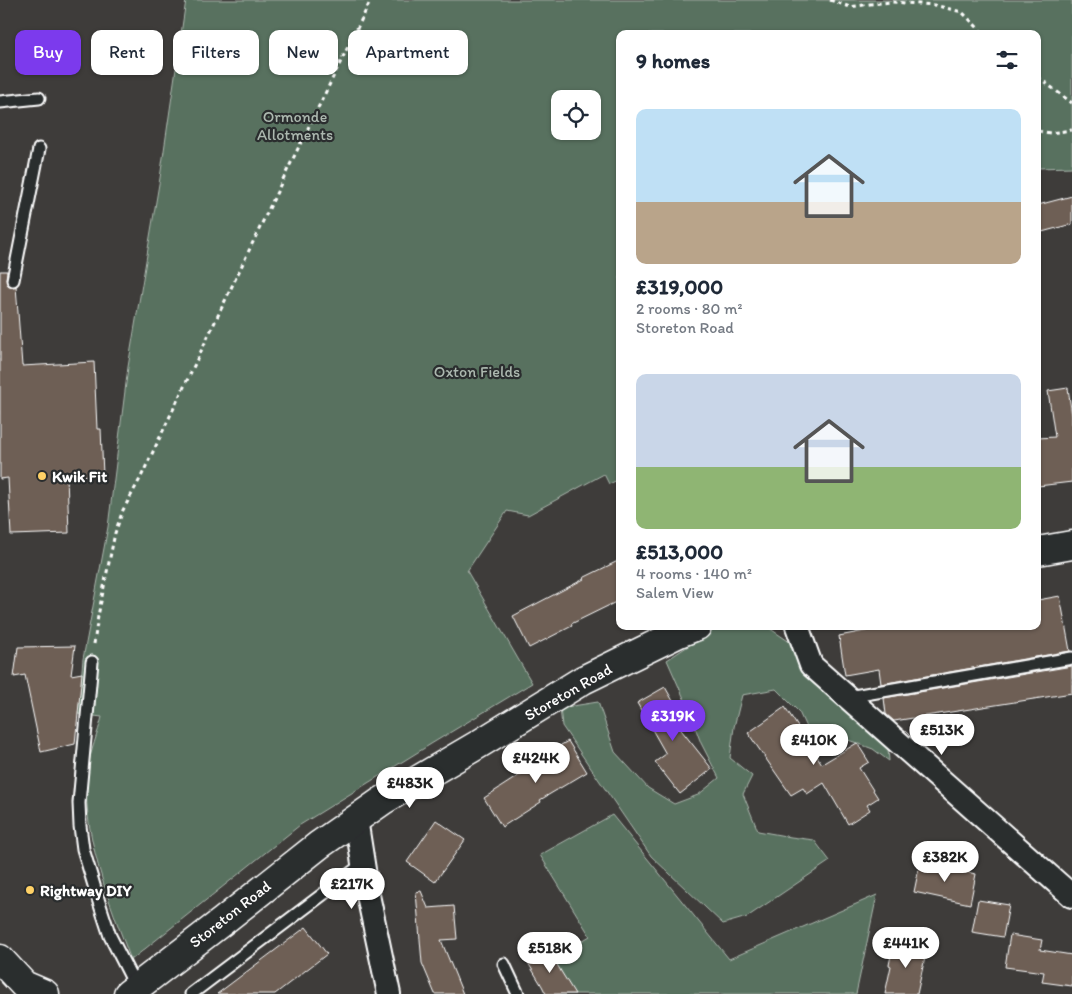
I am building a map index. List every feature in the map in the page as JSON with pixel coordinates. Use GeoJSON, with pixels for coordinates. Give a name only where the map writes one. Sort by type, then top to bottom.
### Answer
{"type":"FeatureCollection","features":[{"type":"Feature","properties":{"kind":"main road"},"geometry":{"type":"LineString","coordinates":[[1041,550],[1072,545]]}},
{"type":"Feature","properties":{"kind":"main road","name":"Storeton Road"},"geometry":{"type":"LineString","coordinates":[[132,991],[319,845],[382,801],[582,680],[687,630]]}},
{"type":"Feature","properties":{"kind":"main road"},"geometry":{"type":"LineString","coordinates":[[0,959],[24,985],[45,994]]}},
{"type":"Feature","properties":{"kind":"street"},"geometry":{"type":"LineString","coordinates":[[798,630],[811,665],[1072,896]]}},
{"type":"Feature","properties":{"kind":"street"},"geometry":{"type":"LineString","coordinates":[[356,819],[368,894],[389,994]]}},
{"type":"Feature","properties":{"kind":"lane"},"geometry":{"type":"LineString","coordinates":[[0,102],[39,98]]}},
{"type":"Feature","properties":{"kind":"lane"},"geometry":{"type":"LineString","coordinates":[[0,281],[15,280],[39,149]]}},
{"type":"Feature","properties":{"kind":"lane"},"geometry":{"type":"LineString","coordinates":[[846,697],[1072,658]]}},
{"type":"Feature","properties":{"kind":"lane"},"geometry":{"type":"LineString","coordinates":[[92,662],[79,803],[80,826],[84,848],[110,936],[132,991]]}},
{"type":"Feature","properties":{"kind":"lane"},"geometry":{"type":"LineString","coordinates":[[191,994],[363,864]]}},
{"type":"Feature","properties":{"kind":"lane"},"geometry":{"type":"LineString","coordinates":[[504,964],[518,994]]}},
{"type":"Feature","properties":{"kind":"path"},"geometry":{"type":"LineString","coordinates":[[92,662],[108,564],[122,510],[140,479],[285,174],[371,0]]}},
{"type":"Feature","properties":{"kind":"path"},"geometry":{"type":"LineString","coordinates":[[830,0],[850,7],[892,2],[934,5],[962,12],[980,30]]}},
{"type":"Feature","properties":{"kind":"path"},"geometry":{"type":"LineString","coordinates":[[1041,79],[1072,103]]}},
{"type":"Feature","properties":{"kind":"path"},"geometry":{"type":"LineString","coordinates":[[1041,132],[1050,133],[1072,130]]}},
{"type":"Feature","properties":{"kind":"green space","name":"Oxton Fields"},"geometry":{"type":"Polygon","coordinates":[[[186,0],[1072,0],[1072,167],[1041,168],[1041,30],[616,30],[616,481],[609,484],[604,474],[528,515],[507,511],[467,571],[532,683],[300,825],[131,960],[98,866],[88,815],[86,791],[88,768],[102,717],[78,714],[83,659],[108,527],[128,367],[160,178],[175,75],[259,75],[259,30],[182,30],[186,0]]]}},
{"type":"Feature","properties":{"kind":"green space"},"geometry":{"type":"Polygon","coordinates":[[[712,630],[772,630],[809,655],[887,736],[889,761],[873,749],[848,740],[828,744],[810,736],[799,712],[776,689],[742,695],[734,727],[730,758],[752,776],[743,794],[758,831],[814,840],[830,861],[747,917],[723,924],[651,856],[562,726],[560,708],[598,702],[615,752],[648,788],[674,804],[698,795],[719,778],[701,743],[667,660],[712,630]]]}},
{"type":"Feature","properties":{"kind":"green space"},"geometry":{"type":"Polygon","coordinates":[[[612,815],[729,959],[877,895],[856,994],[557,994],[538,967],[590,936],[540,855],[612,815]]]}},
{"type":"Feature","properties":{"kind":"building"},"geometry":{"type":"Polygon","coordinates":[[[1072,196],[1072,224],[1041,232],[1041,204],[1072,196]]]}},
{"type":"Feature","properties":{"kind":"building"},"geometry":{"type":"Polygon","coordinates":[[[0,271],[7,271],[6,279],[8,285],[16,286],[22,366],[94,362],[97,429],[101,429],[103,475],[67,476],[69,533],[11,535],[8,478],[0,479],[0,271]]]}},
{"type":"Feature","properties":{"kind":"building"},"geometry":{"type":"Polygon","coordinates":[[[1068,388],[1072,416],[1072,482],[1041,486],[1041,438],[1055,437],[1048,391],[1068,388]]]}},
{"type":"Feature","properties":{"kind":"building"},"geometry":{"type":"Polygon","coordinates":[[[616,562],[616,602],[571,624],[572,626],[529,648],[513,616],[616,562]]]}},
{"type":"Feature","properties":{"kind":"building"},"geometry":{"type":"Polygon","coordinates":[[[1060,596],[1070,651],[881,684],[879,669],[845,675],[839,636],[870,630],[1041,630],[1041,599],[1060,596]]]}},
{"type":"Feature","properties":{"kind":"building"},"geometry":{"type":"Polygon","coordinates":[[[75,646],[71,675],[82,673],[75,744],[41,752],[25,675],[14,677],[18,647],[75,646]]]}},
{"type":"Feature","properties":{"kind":"building"},"geometry":{"type":"Polygon","coordinates":[[[1072,666],[1072,693],[894,721],[886,714],[884,698],[1072,666]]]}},
{"type":"Feature","properties":{"kind":"building"},"geometry":{"type":"Polygon","coordinates":[[[665,687],[685,722],[678,726],[712,769],[680,794],[655,762],[666,754],[637,703],[665,687]]]}},
{"type":"Feature","properties":{"kind":"building"},"geometry":{"type":"Polygon","coordinates":[[[785,707],[822,764],[857,743],[869,762],[859,768],[878,798],[867,805],[870,810],[848,824],[824,783],[807,794],[803,788],[791,795],[748,733],[785,707]]]}},
{"type":"Feature","properties":{"kind":"building"},"geometry":{"type":"Polygon","coordinates":[[[568,741],[587,772],[540,800],[541,802],[502,827],[484,798],[546,758],[544,755],[568,741]]]}},
{"type":"Feature","properties":{"kind":"building"},"geometry":{"type":"Polygon","coordinates":[[[436,820],[465,840],[435,882],[407,862],[436,820]]]}},
{"type":"Feature","properties":{"kind":"building"},"geometry":{"type":"Polygon","coordinates":[[[920,863],[976,874],[970,904],[914,892],[920,863]]]}},
{"type":"Feature","properties":{"kind":"building"},"geometry":{"type":"Polygon","coordinates":[[[421,891],[428,908],[454,906],[457,939],[441,940],[463,994],[435,994],[422,963],[416,892],[421,891]]]}},
{"type":"Feature","properties":{"kind":"building"},"geometry":{"type":"Polygon","coordinates":[[[978,900],[1009,905],[1003,937],[972,932],[978,900]]]}},
{"type":"Feature","properties":{"kind":"building"},"geometry":{"type":"Polygon","coordinates":[[[306,927],[327,954],[275,994],[217,994],[306,927]]]}},
{"type":"Feature","properties":{"kind":"building"},"geometry":{"type":"Polygon","coordinates":[[[1010,935],[1042,940],[1040,950],[1072,955],[1072,986],[1042,982],[1044,972],[1005,967],[1010,935]]]}},
{"type":"Feature","properties":{"kind":"building"},"geometry":{"type":"Polygon","coordinates":[[[894,941],[927,948],[917,994],[885,994],[894,941]]]}},
{"type":"Feature","properties":{"kind":"building"},"geometry":{"type":"Polygon","coordinates":[[[548,949],[575,994],[546,994],[527,961],[548,949]]]}},
{"type":"Feature","properties":{"kind":"place","name":"Kwik Fit"},"geometry":{"type":"Point","coordinates":[42,476]}},
{"type":"Feature","properties":{"kind":"place","name":"Rightway DIY"},"geometry":{"type":"Point","coordinates":[30,890]}},
{"type":"Feature","properties":{"kind":"park label","name":"Ormonde Allotments"},"geometry":{"type":"Point","coordinates":[295,125]}}]}
